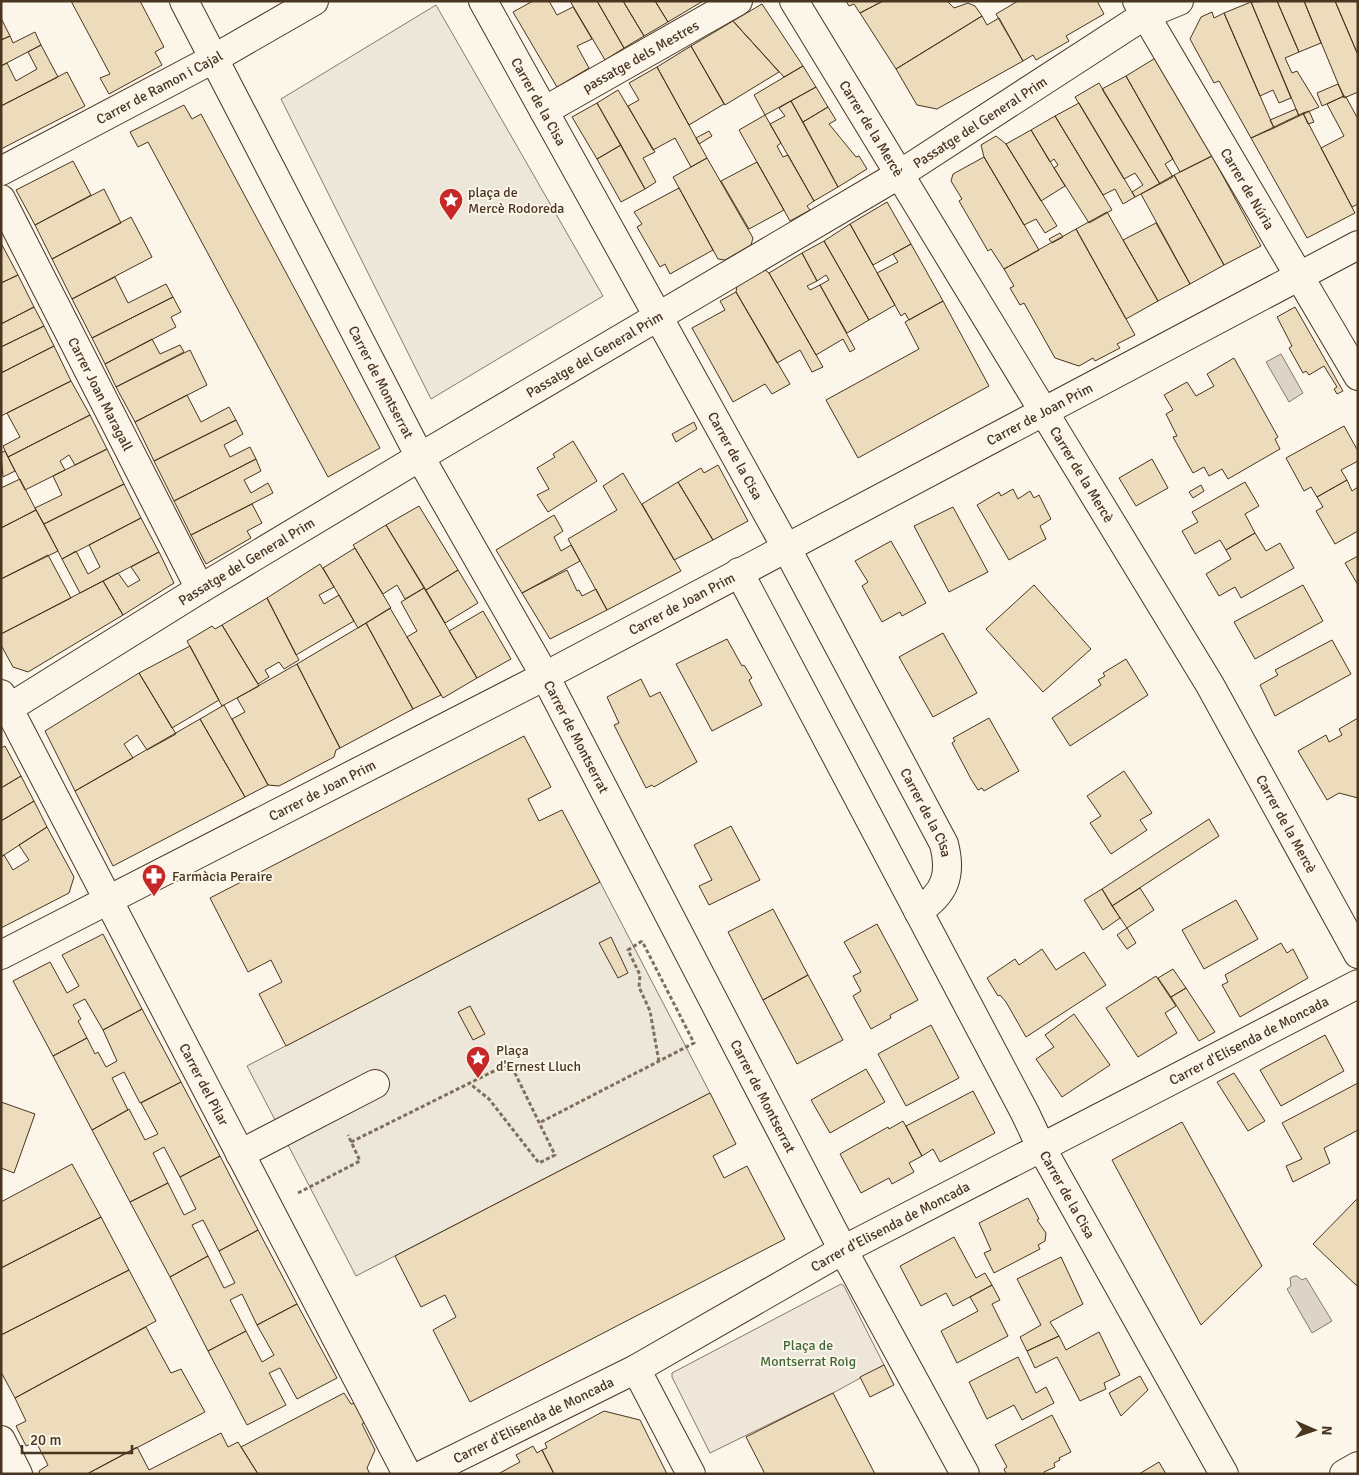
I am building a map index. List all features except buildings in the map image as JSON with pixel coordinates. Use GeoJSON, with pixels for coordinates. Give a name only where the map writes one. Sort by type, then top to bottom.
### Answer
{"type":"FeatureCollection","features":[{"type":"Feature","properties":{"kind":"street","name":"Carrer de Montserrat"},"geometry":{"type":"LineString","coordinates":[[184,1],[420,457],[545,676],[843,1250],[965,1474]]}},
{"type":"Feature","properties":{"kind":"street","name":"Carrer de Ramon i Cajal"},"geometry":{"type":"LineString","coordinates":[[1,171],[215,58],[314,1]]}},
{"type":"Feature","properties":{"kind":"street","name":"Carrer de la Cisa"},"geometry":{"type":"LineString","coordinates":[[483,1],[786,548],[944,844],[947,864],[944,884],[934,901],[918,911]]}},
{"type":"Feature","properties":{"kind":"street","name":"passatge dels Mestres"},"geometry":{"type":"LineString","coordinates":[[544,111],[738,1]]}},
{"type":"Feature","properties":{"kind":"street","name":"Carrer de la Mercè"},"geometry":{"type":"LineString","coordinates":[[794,1],[1210,685],[1358,954]]}},
{"type":"Feature","properties":{"kind":"street","name":"Passatge del General Prim"},"geometry":{"type":"LineString","coordinates":[[5,701],[200,589],[657,315],[900,174],[1141,8],[1179,1]]}},
{"type":"Feature","properties":{"kind":"street","name":"Carrer de Núria"},"geometry":{"type":"LineString","coordinates":[[1141,8],[1301,276],[1358,376]]}},
{"type":"Feature","properties":{"kind":"street","name":"Carrer Joan Maragall"},"geometry":{"type":"LineString","coordinates":[[1,199],[200,589]]}},
{"type":"Feature","properties":{"kind":"street","name":"Carrer de Joan Prim"},"geometry":{"type":"LineString","coordinates":[[1,955],[545,676],[1358,245]]}},
{"type":"Feature","properties":{"kind":"street","name":"Carrer de la Cisa"},"geometry":{"type":"LineString","coordinates":[[739,572],[1041,1147],[1224,1474]]}},
{"type":"Feature","properties":{"kind":"street","name":"Carrer del Pilar"},"geometry":{"type":"LineString","coordinates":[[5,701],[408,1474]]}},
{"type":"Feature","properties":{"kind":"street","name":"Carrer d'Elisenda de Moncada"},"geometry":{"type":"LineString","coordinates":[[424,1474],[636,1368],[843,1250],[1358,984]]}},
{"type":"Feature","properties":{"kind":"street"},"geometry":{"type":"LineString","coordinates":[[240,1154],[375,1084]]}},
{"type":"Feature","properties":{"kind":"street"},"geometry":{"type":"LineString","coordinates":[[636,1368],[691,1474]]}},
{"type":"Feature","properties":{"kind":"street"},"geometry":{"type":"LineString","coordinates":[[1,1440],[18,1474]]}},
{"type":"Feature","properties":{"kind":"street"},"geometry":{"type":"LineString","coordinates":[[1344,1474],[1358,1466]]}},
{"type":"Feature","properties":{"kind":"path"},"geometry":{"type":"LineString","coordinates":[[541,1122],[659,1062],[694,1043],[642,941],[628,950],[640,975],[639,987],[650,1011],[659,1062]]}},
{"type":"Feature","properties":{"kind":"path"},"geometry":{"type":"LineString","coordinates":[[351,1142],[510,1062],[541,1122],[555,1155],[539,1163],[489,1098],[469,1083]]}},
{"type":"Feature","properties":{"kind":"path"},"geometry":{"type":"LineString","coordinates":[[310,1187],[360,1161],[344,1126]]}},
{"type":"Feature","properties":{"kind":"green space","name":"Plaça de Montserrat Roig"},"geometry":{"type":"Polygon","coordinates":[[[841,1284],[844,1286],[884,1365],[833,1393],[710,1453],[672,1377],[672,1373],[841,1284]]]}},
{"type":"Feature","properties":{"kind":"shaded area","name":"plaça de Mercè Rodoreda"},"geometry":{"type":"Polygon","coordinates":[[[436,5],[603,296],[431,399],[281,99],[436,5]]]}},
{"type":"Feature","properties":{"kind":"shaded area"},"geometry":{"type":"Polygon","coordinates":[[[1281,354],[1303,393],[1289,402],[1266,362],[1281,354]]]}},
{"type":"Feature","properties":{"kind":"shaded area","name":"Plaça d'Ernest Lluch"},"geometry":{"type":"Polygon","coordinates":[[[600,882],[710,1093],[356,1276],[247,1066],[600,882]]]}},
{"type":"Feature","properties":{"kind":"shaded area"},"geometry":{"type":"Polygon","coordinates":[[[1294,1276],[1302,1280],[1306,1278],[1332,1321],[1312,1333],[1287,1289],[1291,1286],[1290,1278],[1294,1276]]]}},
{"type":"Feature","properties":{"kind":"place","name":"plaça de Mercè Rodoreda"},"geometry":{"type":"Point","coordinates":[451,221]}},
{"type":"Feature","properties":{"kind":"place","name":"Farmàcia Peraire"},"geometry":{"type":"Point","coordinates":[154,897]}},
{"type":"Feature","properties":{"kind":"place","name":"Plaça d'Ernest Lluch"},"geometry":{"type":"Point","coordinates":[478,1079]}}]}
